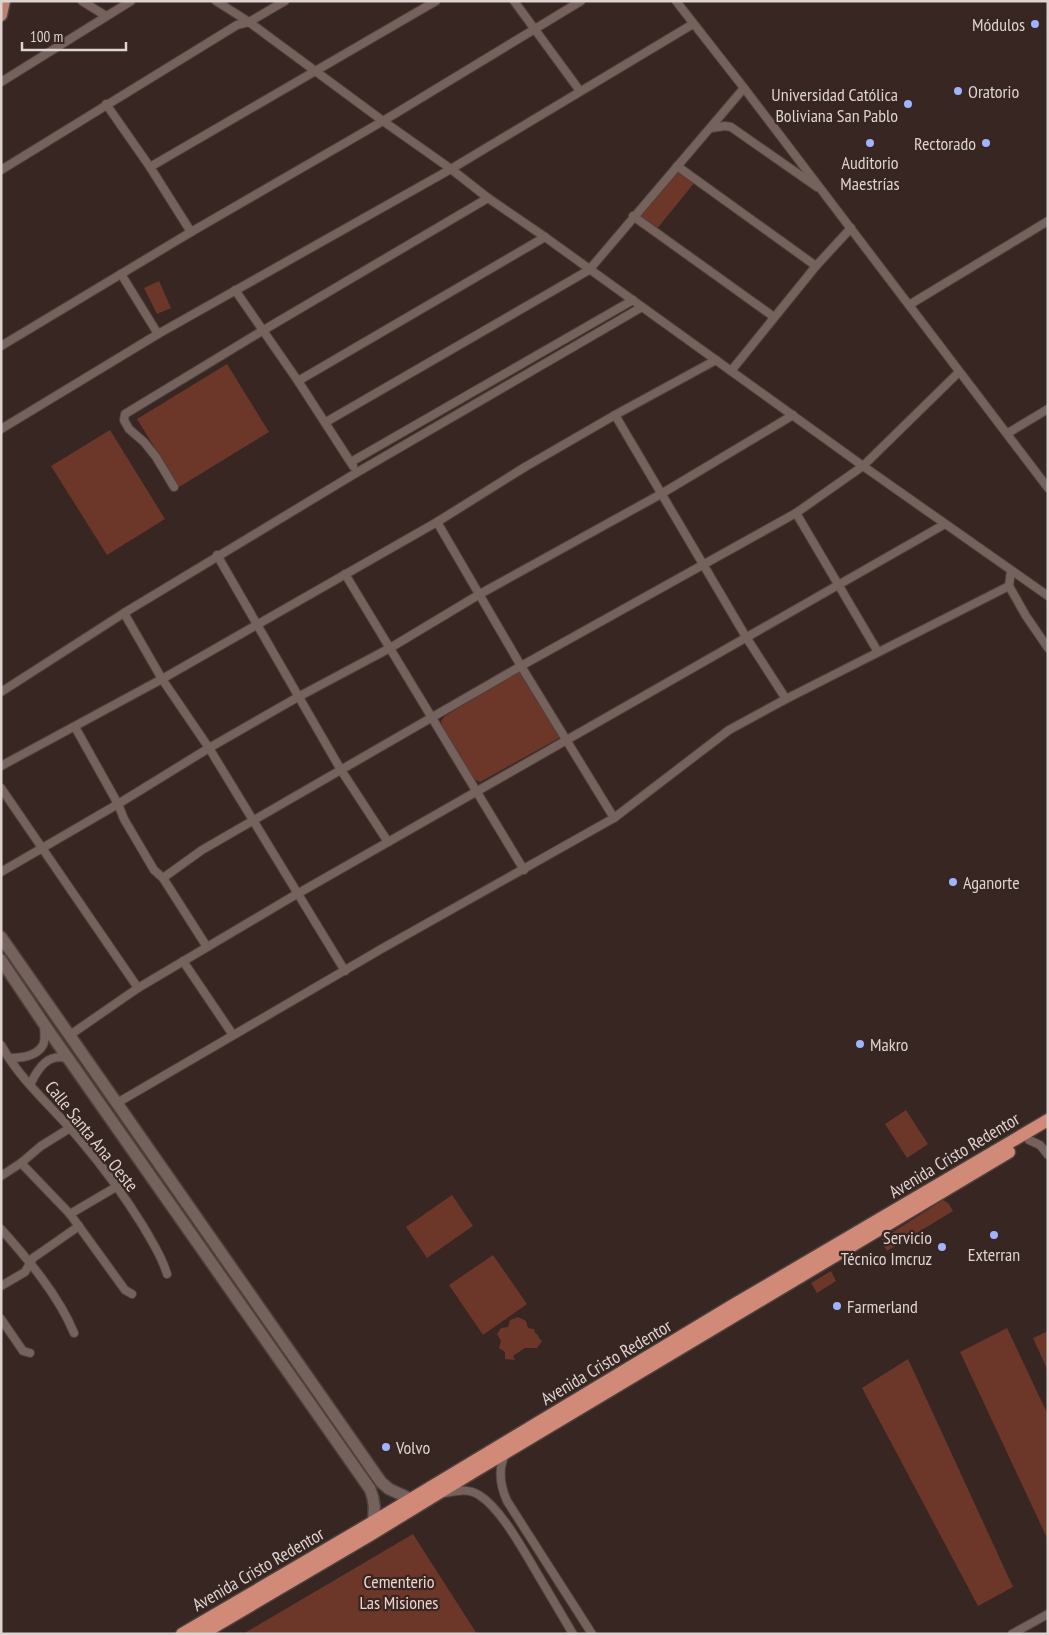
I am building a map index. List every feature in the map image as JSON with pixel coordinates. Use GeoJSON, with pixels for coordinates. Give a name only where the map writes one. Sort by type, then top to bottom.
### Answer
{"type":"FeatureCollection","features":[{"type":"Feature","properties":{"kind":"highway","name":"Avenida Cristo Redentor"},"geometry":{"type":"LineString","coordinates":[[182,1634],[373,1522],[735,1304],[1048,1120]]}},
{"type":"Feature","properties":{"kind":"highway","name":"Avenida Cristo Redentor"},"geometry":{"type":"LineString","coordinates":[[202,1634],[1048,1130]]}},
{"type":"Feature","properties":{"kind":"main road"},"geometry":{"type":"LineString","coordinates":[[1,15],[4,1]]}},
{"type":"Feature","properties":{"kind":"main road"},"geometry":{"type":"LineString","coordinates":[[1,937],[381,1482],[389,1489],[411,1499]]}},
{"type":"Feature","properties":{"kind":"main road"},"geometry":{"type":"LineString","coordinates":[[1,960],[98,1102],[370,1489],[375,1500],[373,1522]]}},
{"type":"Feature","properties":{"kind":"main road"},"geometry":{"type":"LineString","coordinates":[[19,986],[31,979]]}},
{"type":"Feature","properties":{"kind":"main road"},"geometry":{"type":"LineString","coordinates":[[98,1102],[114,1099]]}},
{"type":"Feature","properties":{"kind":"main road"},"geometry":{"type":"LineString","coordinates":[[218,1271],[228,1263]]}},
{"type":"Feature","properties":{"kind":"main road"},"geometry":{"type":"LineString","coordinates":[[370,1489],[381,1482]]}},
{"type":"Feature","properties":{"kind":"street"},"geometry":{"type":"LineString","coordinates":[[82,1],[106,16]]}},
{"type":"Feature","properties":{"kind":"street"},"geometry":{"type":"LineString","coordinates":[[1,82],[131,1]]}},
{"type":"Feature","properties":{"kind":"street"},"geometry":{"type":"LineString","coordinates":[[216,1],[249,22],[488,198],[1048,596]]}},
{"type":"Feature","properties":{"kind":"street"},"geometry":{"type":"LineString","coordinates":[[1,170],[237,25],[249,22],[285,1]]}},
{"type":"Feature","properties":{"kind":"street"},"geometry":{"type":"LineString","coordinates":[[150,167],[436,1]]}},
{"type":"Feature","properties":{"kind":"street"},"geometry":{"type":"LineString","coordinates":[[514,1],[580,91]]}},
{"type":"Feature","properties":{"kind":"street"},"geometry":{"type":"LineString","coordinates":[[1,346],[191,232],[383,121],[581,1]]}},
{"type":"Feature","properties":{"kind":"street"},"geometry":{"type":"LineString","coordinates":[[676,1],[823,191],[959,372],[1008,433],[1048,488]]}},
{"type":"Feature","properties":{"kind":"street"},"geometry":{"type":"LineString","coordinates":[[1,428],[158,334],[451,169],[693,24]]}},
{"type":"Feature","properties":{"kind":"street"},"geometry":{"type":"LineString","coordinates":[[326,422],[589,270],[633,216],[744,88]]}},
{"type":"Feature","properties":{"kind":"street"},"geometry":{"type":"LineString","coordinates":[[106,104],[150,167],[191,232]]}},
{"type":"Feature","properties":{"kind":"street"},"geometry":{"type":"LineString","coordinates":[[711,128],[731,127],[823,191]]}},
{"type":"Feature","properties":{"kind":"street"},"geometry":{"type":"LineString","coordinates":[[677,166],[816,266]]}},
{"type":"Feature","properties":{"kind":"street"},"geometry":{"type":"LineString","coordinates":[[174,487],[156,457],[144,442],[129,429],[124,420],[125,414],[488,198]]}},
{"type":"Feature","properties":{"kind":"street"},"geometry":{"type":"LineString","coordinates":[[633,216],[774,318]]}},
{"type":"Feature","properties":{"kind":"street"},"geometry":{"type":"LineString","coordinates":[[909,305],[1048,221]]}},
{"type":"Feature","properties":{"kind":"street"},"geometry":{"type":"LineString","coordinates":[[730,371],[816,266],[851,228]]}},
{"type":"Feature","properties":{"kind":"street"},"geometry":{"type":"LineString","coordinates":[[298,381],[545,237]]}},
{"type":"Feature","properties":{"kind":"street"},"geometry":{"type":"LineString","coordinates":[[121,274],[158,334]]}},
{"type":"Feature","properties":{"kind":"street"},"geometry":{"type":"LineString","coordinates":[[235,290],[326,422],[356,472]]}},
{"type":"Feature","properties":{"kind":"street"},"geometry":{"type":"LineString","coordinates":[[351,462],[633,300]]}},
{"type":"Feature","properties":{"kind":"street"},"geometry":{"type":"LineString","coordinates":[[1,692],[217,555],[356,472],[642,308]]}},
{"type":"Feature","properties":{"kind":"street"},"geometry":{"type":"LineString","coordinates":[[1,766],[162,679],[436,522],[525,467],[615,415],[716,360]]}},
{"type":"Feature","properties":{"kind":"street"},"geometry":{"type":"LineString","coordinates":[[163,878],[202,850],[253,820],[521,666],[796,513],[863,466],[959,372]]}},
{"type":"Feature","properties":{"kind":"street"},"geometry":{"type":"LineString","coordinates":[[1008,433],[1048,409]]}},
{"type":"Feature","properties":{"kind":"street"},"geometry":{"type":"LineString","coordinates":[[615,415],[746,637],[786,699]]}},
{"type":"Feature","properties":{"kind":"street"},"geometry":{"type":"LineString","coordinates":[[1,872],[118,804],[209,748],[661,494],[794,415]]}},
{"type":"Feature","properties":{"kind":"street"},"geometry":{"type":"LineString","coordinates":[[796,513],[878,652]]}},
{"type":"Feature","properties":{"kind":"street"},"geometry":{"type":"LineString","coordinates":[[436,522],[565,740],[614,818]]}},
{"type":"Feature","properties":{"kind":"street"},"geometry":{"type":"LineString","coordinates":[[70,1035],[138,988],[297,894],[945,524]]}},
{"type":"Feature","properties":{"kind":"street"},"geometry":{"type":"LineString","coordinates":[[217,555],[298,697],[388,842]]}},
{"type":"Feature","properties":{"kind":"street"},"geometry":{"type":"LineString","coordinates":[[1011,571],[1009,586],[1026,616],[1048,648]]}},
{"type":"Feature","properties":{"kind":"street"},"geometry":{"type":"LineString","coordinates":[[345,574],[524,870]]}},
{"type":"Feature","properties":{"kind":"street"},"geometry":{"type":"LineString","coordinates":[[114,1099],[233,1035],[614,818],[729,730],[1009,586]]}},
{"type":"Feature","properties":{"kind":"street"},"geometry":{"type":"LineString","coordinates":[[124,613],[162,679],[209,748],[345,971]]}},
{"type":"Feature","properties":{"kind":"street"},"geometry":{"type":"LineString","coordinates":[[75,727],[118,804],[124,819],[154,870],[163,878],[207,947]]}},
{"type":"Feature","properties":{"kind":"street"},"geometry":{"type":"LineString","coordinates":[[1,788],[44,848],[138,988]]}},
{"type":"Feature","properties":{"kind":"street"},"geometry":{"type":"LineString","coordinates":[[183,961],[233,1035]]}},
{"type":"Feature","properties":{"kind":"street"},"geometry":{"type":"LineString","coordinates":[[10,1058],[29,1056],[41,1047],[44,1041],[44,1024]]}},
{"type":"Feature","properties":{"kind":"street","name":"Calle Santa Ana Oeste"},"geometry":{"type":"LineString","coordinates":[[1,1045],[30,1085],[82,1142],[128,1202],[163,1260],[167,1274]]}},
{"type":"Feature","properties":{"kind":"street"},"geometry":{"type":"LineString","coordinates":[[30,1085],[36,1072],[45,1062],[60,1056],[69,1060]]}},
{"type":"Feature","properties":{"kind":"street"},"geometry":{"type":"LineString","coordinates":[[1,1176],[22,1163],[41,1146],[70,1128]]}},
{"type":"Feature","properties":{"kind":"street"},"geometry":{"type":"LineString","coordinates":[[1029,1140],[1040,1145],[1048,1155]]}},
{"type":"Feature","properties":{"kind":"street"},"geometry":{"type":"LineString","coordinates":[[22,1163],[70,1214],[125,1290],[132,1294]]}},
{"type":"Feature","properties":{"kind":"street"},"geometry":{"type":"LineString","coordinates":[[70,1214],[116,1187]]}},
{"type":"Feature","properties":{"kind":"street"},"geometry":{"type":"LineString","coordinates":[[1,1286],[25,1272],[33,1258],[79,1226]]}},
{"type":"Feature","properties":{"kind":"street"},"geometry":{"type":"LineString","coordinates":[[1,1230],[31,1263],[67,1316],[74,1333]]}},
{"type":"Feature","properties":{"kind":"street"},"geometry":{"type":"LineString","coordinates":[[1,1319],[23,1351],[30,1353]]}},
{"type":"Feature","properties":{"kind":"street"},"geometry":{"type":"LineString","coordinates":[[507,1452],[500,1468],[501,1485],[507,1501],[589,1633]]}},
{"type":"Feature","properties":{"kind":"street"},"geometry":{"type":"LineString","coordinates":[[436,1495],[459,1490],[477,1494],[486,1501],[507,1525],[519,1543],[573,1634]]}},
{"type":"Feature","properties":{"kind":"street"},"geometry":{"type":"LineString","coordinates":[[507,1525],[515,1528],[517,1517]]}},
{"type":"Feature","properties":{"kind":"street"},"geometry":{"type":"LineString","coordinates":[[519,1543],[521,1535],[528,1535]]}},
{"type":"Feature","properties":{"kind":"street"},"geometry":{"type":"LineString","coordinates":[[1012,1634],[1048,1614]]}},
{"type":"Feature","properties":{"kind":"green space"},"geometry":{"type":"Polygon","coordinates":[[[678,171],[695,182],[656,230],[642,219],[640,214],[678,171]]]}},
{"type":"Feature","properties":{"kind":"green space"},"geometry":{"type":"Polygon","coordinates":[[[159,281],[171,308],[157,314],[144,288],[159,281]]]}},
{"type":"Feature","properties":{"kind":"green space"},"geometry":{"type":"Polygon","coordinates":[[[227,364],[269,432],[179,487],[137,419],[227,364]]]}},
{"type":"Feature","properties":{"kind":"green space"},"geometry":{"type":"Polygon","coordinates":[[[110,430],[165,519],[107,555],[51,466],[110,430]]]}},
{"type":"Feature","properties":{"kind":"green space"},"geometry":{"type":"Polygon","coordinates":[[[520,671],[561,737],[480,782],[473,779],[442,726],[441,721],[445,716],[520,671]]]}},
{"type":"Feature","properties":{"kind":"green space"},"geometry":{"type":"Polygon","coordinates":[[[906,1110],[928,1144],[907,1158],[885,1124],[906,1110]]]}},
{"type":"Feature","properties":{"kind":"green space"},"geometry":{"type":"Polygon","coordinates":[[[452,1195],[473,1226],[427,1258],[406,1227],[452,1195]]]}},
{"type":"Feature","properties":{"kind":"green space"},"geometry":{"type":"Polygon","coordinates":[[[943,1200],[948,1203],[953,1211],[887,1251],[882,1243],[882,1239],[943,1200]]]}},
{"type":"Feature","properties":{"kind":"green space"},"geometry":{"type":"Polygon","coordinates":[[[493,1255],[527,1304],[483,1335],[449,1285],[493,1255]]]}},
{"type":"Feature","properties":{"kind":"green space"},"geometry":{"type":"Polygon","coordinates":[[[831,1271],[836,1281],[817,1293],[811,1283],[831,1271]]]}},
{"type":"Feature","properties":{"kind":"green space"},"geometry":{"type":"Polygon","coordinates":[[[518,1317],[526,1321],[528,1328],[534,1329],[542,1341],[537,1348],[525,1348],[513,1356],[515,1360],[505,1359],[505,1352],[499,1348],[501,1341],[497,1334],[501,1328],[508,1327],[510,1320],[518,1317]]]}},
{"type":"Feature","properties":{"kind":"green space"},"geometry":{"type":"Polygon","coordinates":[[[1007,1328],[1048,1415],[1048,1540],[960,1352],[1007,1328]]]}},
{"type":"Feature","properties":{"kind":"green space"},"geometry":{"type":"Polygon","coordinates":[[[1048,1331],[1048,1371],[1033,1338],[1048,1331]]]}},
{"type":"Feature","properties":{"kind":"green space"},"geometry":{"type":"Polygon","coordinates":[[[908,1359],[1013,1587],[978,1606],[862,1388],[908,1359]]]}},
{"type":"Feature","properties":{"kind":"green space","name":"Cementerio Las Misiones"},"geometry":{"type":"Polygon","coordinates":[[[413,1534],[477,1634],[243,1634],[413,1534]]]}},
{"type":"Feature","properties":{"kind":"place","name":"Módulos"},"geometry":{"type":"Point","coordinates":[1035,24]}},
{"type":"Feature","properties":{"kind":"place","name":"Oratorio"},"geometry":{"type":"Point","coordinates":[958,91]}},
{"type":"Feature","properties":{"kind":"place","name":"Universidad Católica Boliviana San Pablo"},"geometry":{"type":"Point","coordinates":[908,104]}},
{"type":"Feature","properties":{"kind":"place","name":"Auditorio Maestrías"},"geometry":{"type":"Point","coordinates":[870,143]}},
{"type":"Feature","properties":{"kind":"place","name":"Rectorado"},"geometry":{"type":"Point","coordinates":[986,143]}},
{"type":"Feature","properties":{"kind":"place","name":"Aganorte"},"geometry":{"type":"Point","coordinates":[953,882]}},
{"type":"Feature","properties":{"kind":"place","name":"Makro"},"geometry":{"type":"Point","coordinates":[860,1044]}},
{"type":"Feature","properties":{"kind":"place","name":"Exterran"},"geometry":{"type":"Point","coordinates":[994,1235]}},
{"type":"Feature","properties":{"kind":"place","name":"Servicio Técnico Imcruz"},"geometry":{"type":"Point","coordinates":[942,1247]}},
{"type":"Feature","properties":{"kind":"place","name":"Farmerland"},"geometry":{"type":"Point","coordinates":[837,1306]}},
{"type":"Feature","properties":{"kind":"place","name":"Volvo"},"geometry":{"type":"Point","coordinates":[386,1447]}}]}
